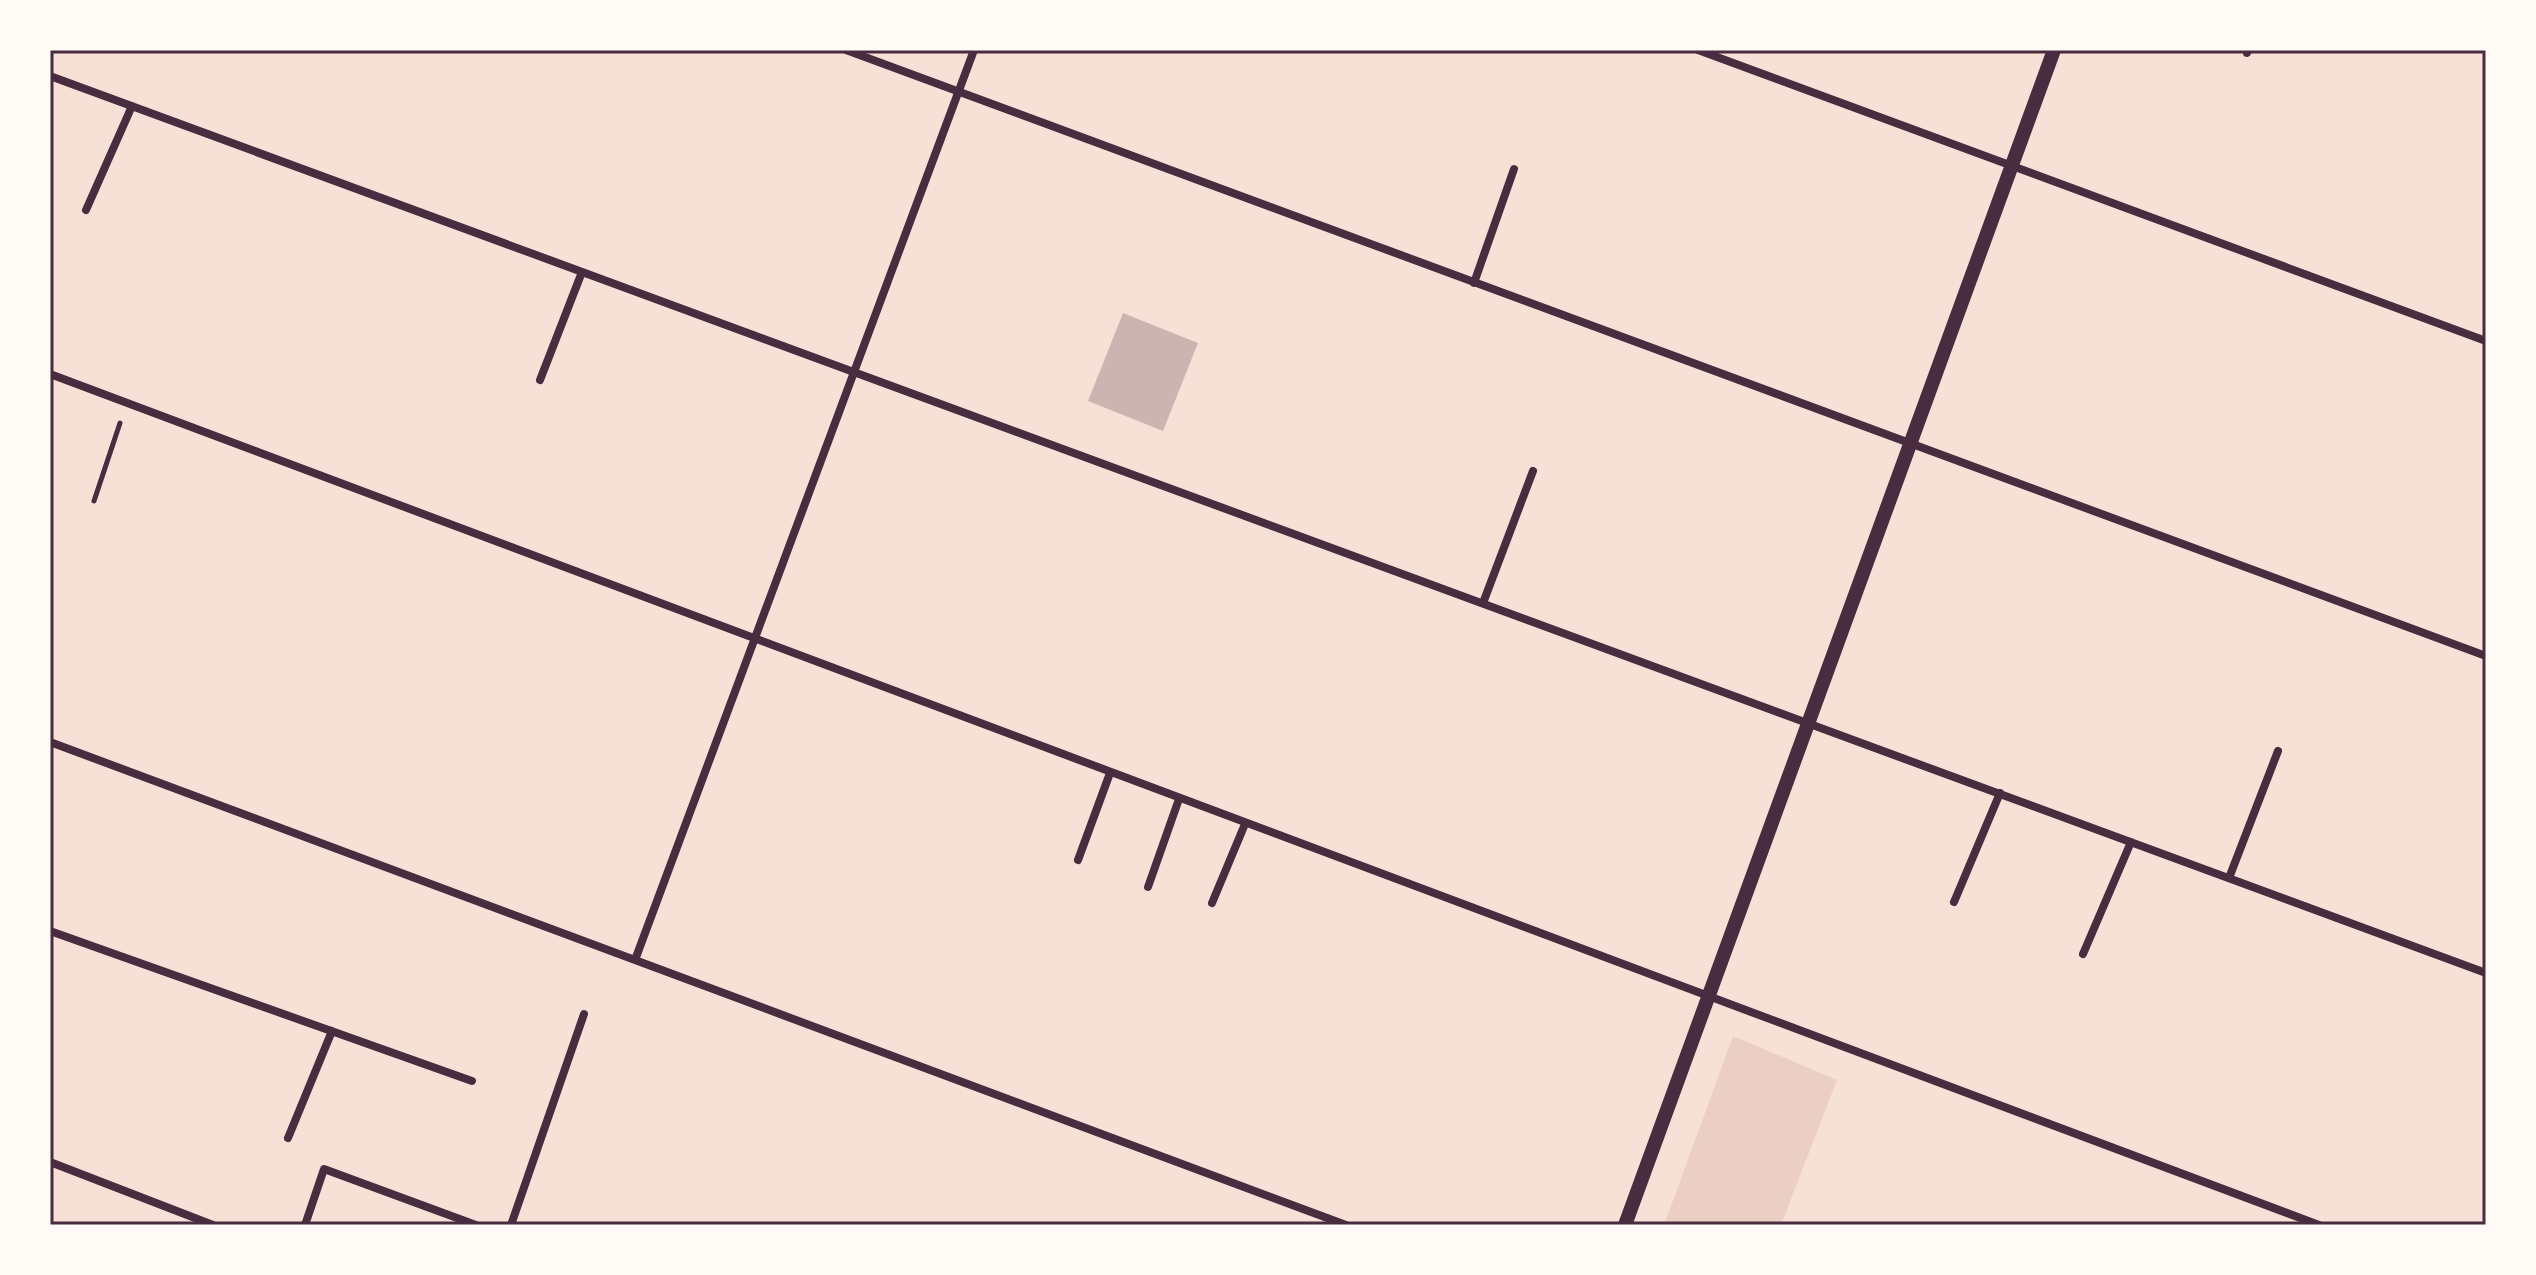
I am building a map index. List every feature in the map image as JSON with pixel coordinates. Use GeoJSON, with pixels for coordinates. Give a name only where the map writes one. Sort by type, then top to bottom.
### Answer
{"type":"FeatureCollection","features":[{"type":"Feature","properties":{"kind":"street"},"geometry":{"type":"LineString","coordinates":[[846,50],[2486,656]]}},
{"type":"Feature","properties":{"kind":"street"},"geometry":{"type":"LineString","coordinates":[[635,960],[974,50]]}},
{"type":"Feature","properties":{"kind":"street"},"geometry":{"type":"LineString","coordinates":[[1698,50],[2486,341]]}},
{"type":"Feature","properties":{"kind":"street"},"geometry":{"type":"LineString","coordinates":[[1625,1225],[2054,50]]}},
{"type":"Feature","properties":{"kind":"street"},"geometry":{"type":"LineString","coordinates":[[50,76],[2486,973]]}},
{"type":"Feature","properties":{"kind":"street"},"geometry":{"type":"LineString","coordinates":[[86,210],[132,106]]}},
{"type":"Feature","properties":{"kind":"street"},"geometry":{"type":"LineString","coordinates":[[1474,283],[1514,169]]}},
{"type":"Feature","properties":{"kind":"street"},"geometry":{"type":"LineString","coordinates":[[540,380],[582,272]]}},
{"type":"Feature","properties":{"kind":"street"},"geometry":{"type":"LineString","coordinates":[[50,374],[2319,1225]]}},
{"type":"Feature","properties":{"kind":"street"},"geometry":{"type":"LineString","coordinates":[[1483,603],[1533,471]]}},
{"type":"Feature","properties":{"kind":"street"},"geometry":{"type":"LineString","coordinates":[[50,742],[1346,1225]]}},
{"type":"Feature","properties":{"kind":"street"},"geometry":{"type":"LineString","coordinates":[[2229,878],[2278,751]]}},
{"type":"Feature","properties":{"kind":"street"},"geometry":{"type":"LineString","coordinates":[[1078,860],[1110,773]]}},
{"type":"Feature","properties":{"kind":"street"},"geometry":{"type":"LineString","coordinates":[[1954,902],[2000,793]]}},
{"type":"Feature","properties":{"kind":"street"},"geometry":{"type":"LineString","coordinates":[[1148,887],[1179,799]]}},
{"type":"Feature","properties":{"kind":"street"},"geometry":{"type":"LineString","coordinates":[[1212,903],[1245,824]]}},
{"type":"Feature","properties":{"kind":"street"},"geometry":{"type":"LineString","coordinates":[[2083,954],[2131,842]]}},
{"type":"Feature","properties":{"kind":"street"},"geometry":{"type":"LineString","coordinates":[[50,931],[472,1081]]}},
{"type":"Feature","properties":{"kind":"street"},"geometry":{"type":"LineString","coordinates":[[511,1225],[584,1014]]}},
{"type":"Feature","properties":{"kind":"street"},"geometry":{"type":"LineString","coordinates":[[288,1138],[332,1031]]}},
{"type":"Feature","properties":{"kind":"street"},"geometry":{"type":"LineString","coordinates":[[50,1162],[213,1225]]}},
{"type":"Feature","properties":{"kind":"street"},"geometry":{"type":"LineString","coordinates":[[305,1225],[324,1169],[476,1225]]}},
{"type":"Feature","properties":{"kind":"path"},"geometry":{"type":"LineString","coordinates":[[94,501],[126,403]]}},
{"type":"Feature","properties":{"kind":"shaded area"},"geometry":{"type":"Polygon","coordinates":[[[1733,1036],[1837,1080],[1781,1225],[1664,1225],[1733,1036]]]}},
{"type":"Feature","properties":{"kind":"building"},"geometry":{"type":"Polygon","coordinates":[[[1123,313],[1198,343],[1163,431],[1088,401],[1123,313]]]}}]}
